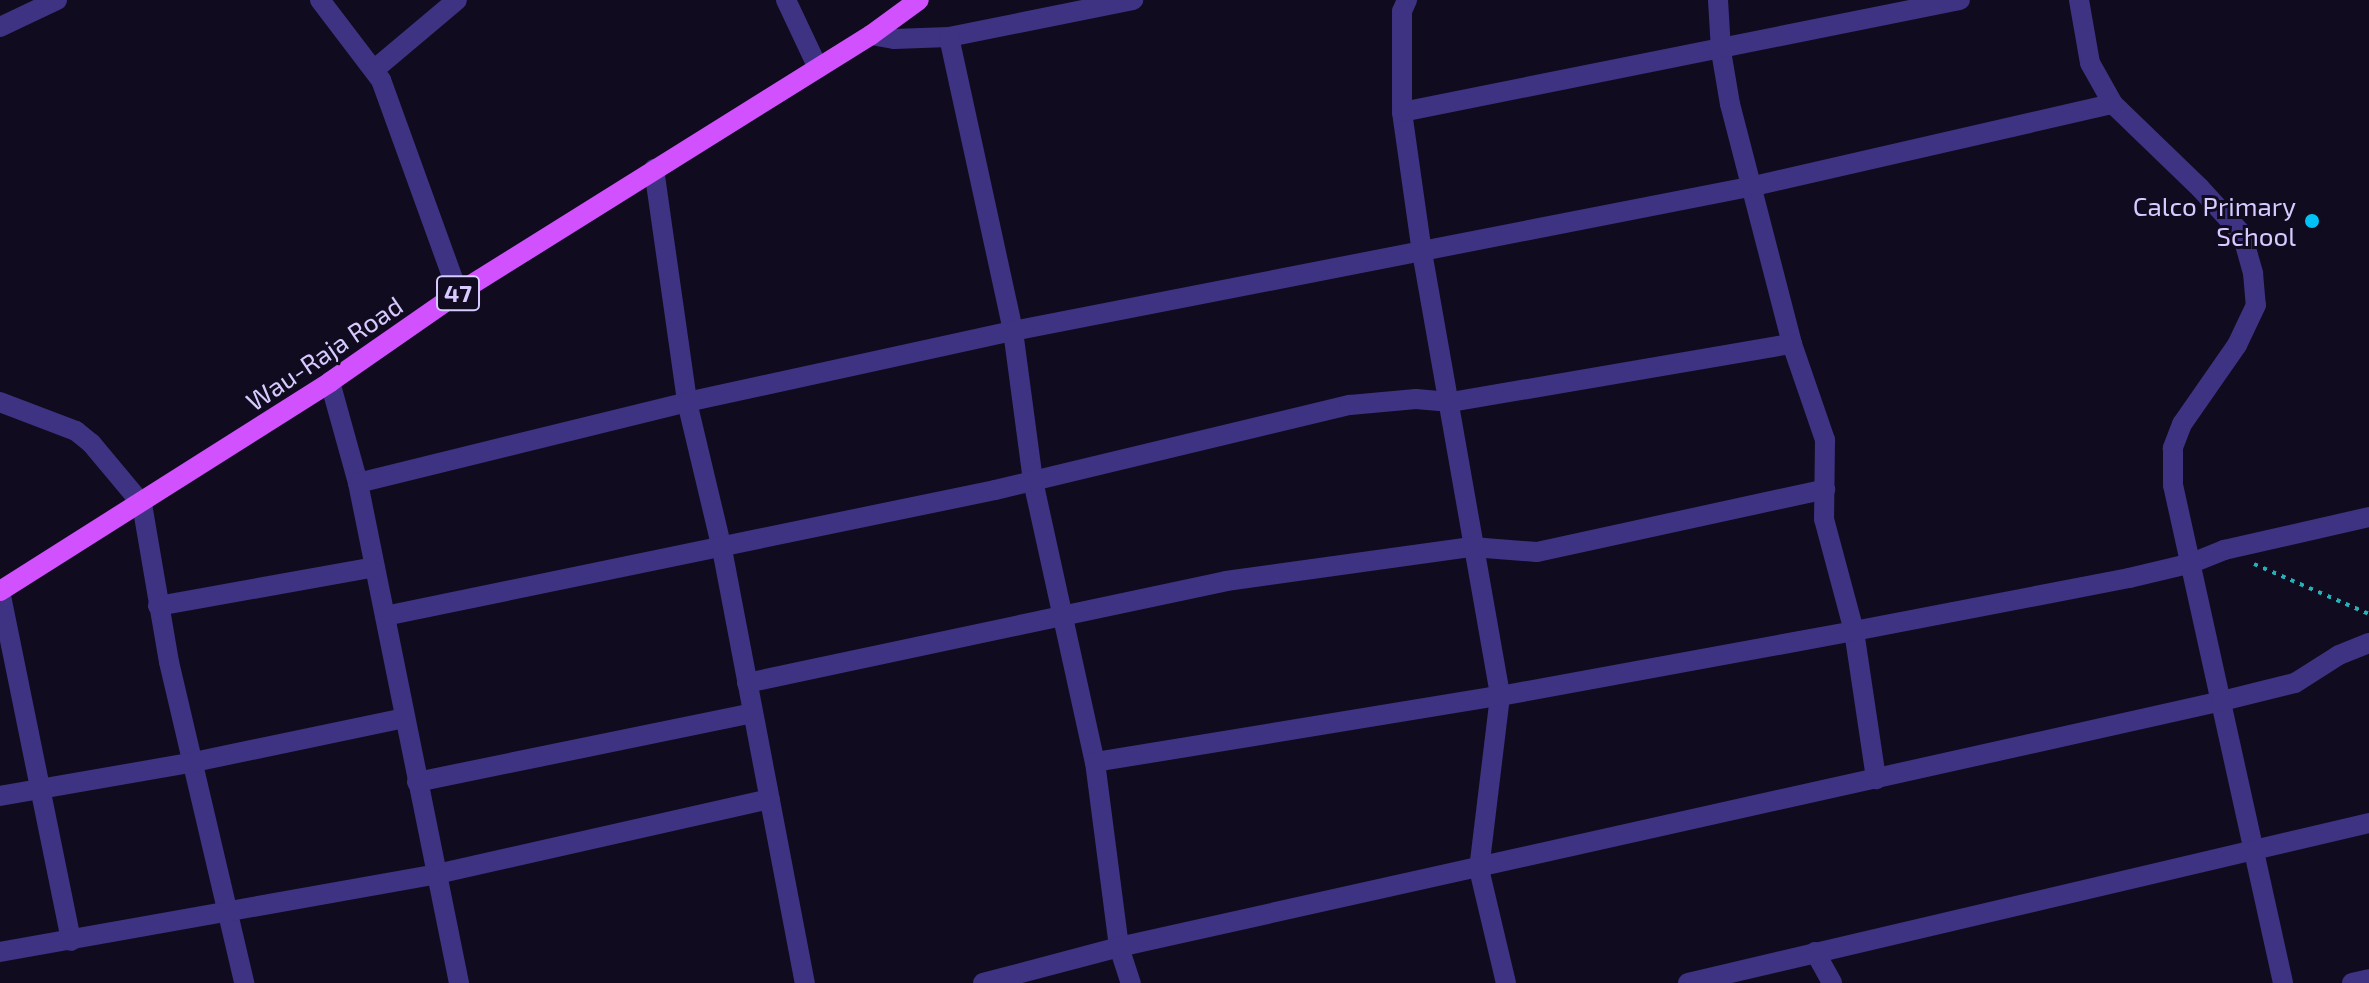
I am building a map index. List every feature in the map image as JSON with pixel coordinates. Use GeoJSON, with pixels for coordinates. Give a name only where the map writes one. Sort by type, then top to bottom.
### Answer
{"type":"FeatureCollection","features":[{"type":"Feature","properties":{"kind":"main road","name":"Wau-Raja Road"},"geometry":{"type":"LineString","coordinates":[[0,591],[142,504],[330,382],[458,293],[871,35],[919,0]]}},
{"type":"Feature","properties":{"kind":"street"},"geometry":{"type":"LineString","coordinates":[[0,27],[57,0]]}},
{"type":"Feature","properties":{"kind":"street"},"geometry":{"type":"LineString","coordinates":[[320,0],[375,69],[416,171],[458,293]]}},
{"type":"Feature","properties":{"kind":"street"},"geometry":{"type":"LineString","coordinates":[[375,69],[457,0]]}},
{"type":"Feature","properties":{"kind":"street"},"geometry":{"type":"LineString","coordinates":[[786,0],[818,68]]}},
{"type":"Feature","properties":{"kind":"street"},"geometry":{"type":"LineString","coordinates":[[871,35],[894,39],[949,37],[1133,0]]}},
{"type":"Feature","properties":{"kind":"street"},"geometry":{"type":"LineString","coordinates":[[1718,0],[1721,51],[1730,104],[1754,186],[1792,344],[1825,440],[1824,519],[1854,631],[1876,779]]}},
{"type":"Feature","properties":{"kind":"street"},"geometry":{"type":"LineString","coordinates":[[1402,112],[1721,51],[1960,0]]}},
{"type":"Feature","properties":{"kind":"street"},"geometry":{"type":"LineString","coordinates":[[2079,0],[2090,63],[2113,104],[2200,188],[2242,234],[2253,273],[2256,305],[2237,345],[2182,424],[2173,448],[2173,485],[2283,983]]}},
{"type":"Feature","properties":{"kind":"street"},"geometry":{"type":"LineString","coordinates":[[1400,4],[1402,112],[1422,252],[1451,402],[1472,547],[1500,696],[1479,869],[1506,983]]}},
{"type":"Feature","properties":{"kind":"street"},"geometry":{"type":"LineString","coordinates":[[949,37],[1013,331],[1033,481],[1095,762],[1119,947],[1131,983]]}},
{"type":"Feature","properties":{"kind":"street"},"geometry":{"type":"LineString","coordinates":[[358,483],[687,402],[1013,331],[1754,186],[2113,104]]}},
{"type":"Feature","properties":{"kind":"street"},"geometry":{"type":"LineString","coordinates":[[654,169],[687,402],[722,549],[805,983]]}},
{"type":"Feature","properties":{"kind":"street"},"geometry":{"type":"LineString","coordinates":[[385,616],[722,549],[1033,481],[1350,405],[1416,399],[1451,402],[1792,344]]}},
{"type":"Feature","properties":{"kind":"street"},"geometry":{"type":"LineString","coordinates":[[330,382],[358,483],[459,983]]}},
{"type":"Feature","properties":{"kind":"street"},"geometry":{"type":"LineString","coordinates":[[0,402],[76,431],[91,443],[142,504],[158,606],[244,983]]}},
{"type":"Feature","properties":{"kind":"street"},"geometry":{"type":"LineString","coordinates":[[747,683],[1226,581],[1472,547],[1537,552],[1825,489]]}},
{"type":"Feature","properties":{"kind":"street"},"geometry":{"type":"LineString","coordinates":[[1095,762],[1500,696],[1854,631],[2192,563],[2224,550],[2369,517]]}},
{"type":"Feature","properties":{"kind":"street"},"geometry":{"type":"LineString","coordinates":[[158,606],[375,567]]}},
{"type":"Feature","properties":{"kind":"street"},"geometry":{"type":"LineString","coordinates":[[0,591],[71,941]]}},
{"type":"Feature","properties":{"kind":"street"},"geometry":{"type":"LineString","coordinates":[[983,983],[1119,947],[2222,701],[2295,683],[2339,655],[2369,643]]}},
{"type":"Feature","properties":{"kind":"street"},"geometry":{"type":"LineString","coordinates":[[417,782],[753,713]]}},
{"type":"Feature","properties":{"kind":"street"},"geometry":{"type":"LineString","coordinates":[[0,796],[194,762],[404,718]]}},
{"type":"Feature","properties":{"kind":"street"},"geometry":{"type":"LineString","coordinates":[[0,952],[437,874],[770,799]]}},
{"type":"Feature","properties":{"kind":"street"},"geometry":{"type":"LineString","coordinates":[[1688,983],[1815,952],[1942,926],[2369,823]]}},
{"type":"Feature","properties":{"kind":"street"},"geometry":{"type":"LineString","coordinates":[[1815,952],[1832,983]]}},
{"type":"Feature","properties":{"kind":"street"},"geometry":{"type":"LineString","coordinates":[[2352,983],[2369,979]]}},
{"type":"Feature","properties":{"kind":"path"},"geometry":{"type":"LineString","coordinates":[[2224,550],[2369,614]]}},
{"type":"Feature","properties":{"kind":"place","name":"Calco Primary School"},"geometry":{"type":"Point","coordinates":[2312,221]}}]}
